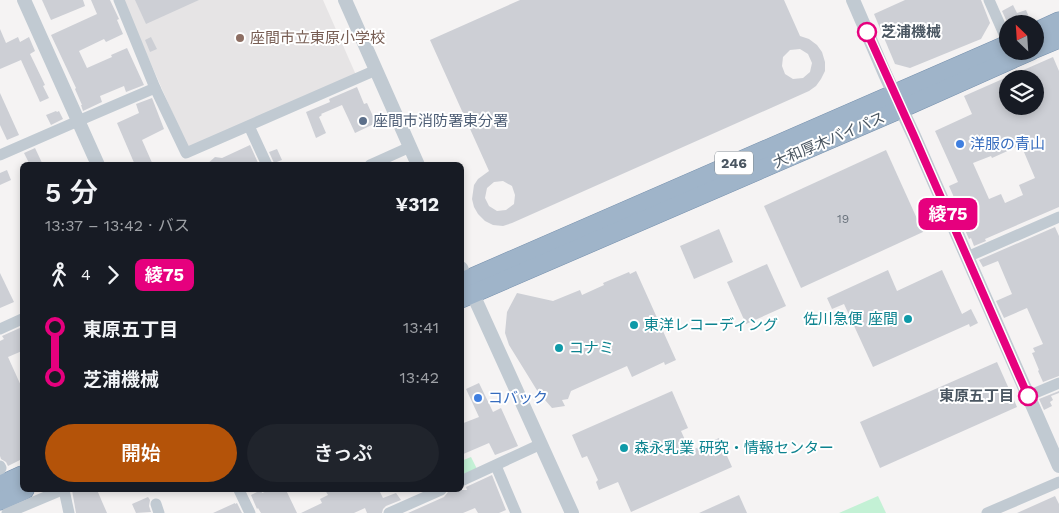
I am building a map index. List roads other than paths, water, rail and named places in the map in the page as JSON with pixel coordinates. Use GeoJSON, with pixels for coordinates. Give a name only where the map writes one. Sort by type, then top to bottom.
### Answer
{"type":"FeatureCollection","features":[{"type":"Feature","properties":{"kind":"highway"},"geometry":{"type":"LineString","coordinates":[[1044,28],[1059,21]]}},
{"type":"Feature","properties":{"kind":"highway"},"geometry":{"type":"LineString","coordinates":[[1044,45],[1059,39]]}},
{"type":"Feature","properties":{"kind":"highway","name":"大和厚木バイパス"},"geometry":{"type":"LineString","coordinates":[[898,101],[999,49]]}},
{"type":"Feature","properties":{"kind":"highway","name":"大和厚木バイパス"},"geometry":{"type":"LineString","coordinates":[[465,284],[898,101],[1007,60]]}},
{"type":"Feature","properties":{"kind":"highway"},"geometry":{"type":"LineString","coordinates":[[0,485],[20,476]]}},
{"type":"Feature","properties":{"kind":"highway"},"geometry":{"type":"LineString","coordinates":[[0,501],[30,496]]}},
{"type":"Feature","properties":{"kind":"street"},"geometry":{"type":"LineString","coordinates":[[24,0],[97,162]]}},
{"type":"Feature","properties":{"kind":"street"},"geometry":{"type":"LineString","coordinates":[[119,0],[155,88],[186,153],[376,70]]}},
{"type":"Feature","properties":{"kind":"street"},"geometry":{"type":"LineString","coordinates":[[345,0],[417,162]]}},
{"type":"Feature","properties":{"kind":"street"},"geometry":{"type":"LineString","coordinates":[[852,0],[1059,466]]}},
{"type":"Feature","properties":{"kind":"street"},"geometry":{"type":"LineString","coordinates":[[989,0],[999,23]]}},
{"type":"Feature","properties":{"kind":"street"},"geometry":{"type":"LineString","coordinates":[[0,155],[155,88]]}},
{"type":"Feature","properties":{"kind":"street"},"geometry":{"type":"LineString","coordinates":[[250,126],[267,162]]}},
{"type":"Feature","properties":{"kind":"street"},"geometry":{"type":"LineString","coordinates":[[377,162],[410,147]]}},
{"type":"Feature","properties":{"kind":"street"},"geometry":{"type":"LineString","coordinates":[[967,257],[1059,217]]}},
{"type":"Feature","properties":{"kind":"street"},"geometry":{"type":"LineString","coordinates":[[465,284],[572,513]]}},
{"type":"Feature","properties":{"kind":"street"},"geometry":{"type":"LineString","coordinates":[[0,329],[20,320]]}},
{"type":"Feature","properties":{"kind":"street"},"geometry":{"type":"LineString","coordinates":[[1028,396],[1059,383]]}},
{"type":"Feature","properties":{"kind":"street"},"geometry":{"type":"LineString","coordinates":[[464,480],[541,444]]}},
{"type":"Feature","properties":{"kind":"street"},"geometry":{"type":"LineString","coordinates":[[496,466],[516,513]]}},
{"type":"Feature","properties":{"kind":"street"},"geometry":{"type":"LineString","coordinates":[[987,513],[1059,482]]}},
{"type":"Feature","properties":{"kind":"street"},"geometry":{"type":"LineString","coordinates":[[7,513],[30,496],[52,492]]}},
{"type":"Feature","properties":{"kind":"street"},"geometry":{"type":"LineString","coordinates":[[64,492],[69,513]]}},
{"type":"Feature","properties":{"kind":"street"},"geometry":{"type":"LineString","coordinates":[[240,492],[250,513]]}},
{"type":"Feature","properties":{"kind":"street"},"geometry":{"type":"LineString","coordinates":[[389,513],[414,495],[430,492]]}},
{"type":"Feature","properties":{"kind":"street"},"geometry":{"type":"LineString","coordinates":[[30,496],[39,513]]}},
{"type":"Feature","properties":{"kind":"place","name":"芝浦機械"},"geometry":{"type":"Point","coordinates":[867,32]}},
{"type":"Feature","properties":{"kind":"place","name":"座間市立東原小学校"},"geometry":{"type":"Point","coordinates":[240,38]}},
{"type":"Feature","properties":{"kind":"place","name":"座間市消防署東分署"},"geometry":{"type":"Point","coordinates":[363,121]}},
{"type":"Feature","properties":{"kind":"place","name":"洋服の青山"},"geometry":{"type":"Point","coordinates":[960,144]}},
{"type":"Feature","properties":{"kind":"place","name":"佐川急便 座間"},"geometry":{"type":"Point","coordinates":[908,319]}},
{"type":"Feature","properties":{"kind":"place","name":"東洋レコーディング"},"geometry":{"type":"Point","coordinates":[634,325]}},
{"type":"Feature","properties":{"kind":"place","name":"コナミ"},"geometry":{"type":"Point","coordinates":[559,348]}},
{"type":"Feature","properties":{"kind":"place","name":"東原五丁目"},"geometry":{"type":"Point","coordinates":[1028,396]}},
{"type":"Feature","properties":{"kind":"place","name":"コバック"},"geometry":{"type":"Point","coordinates":[478,398]}},
{"type":"Feature","properties":{"kind":"place","name":"森永乳業 研究・情報センター"},"geometry":{"type":"Point","coordinates":[624,448]}}]}
